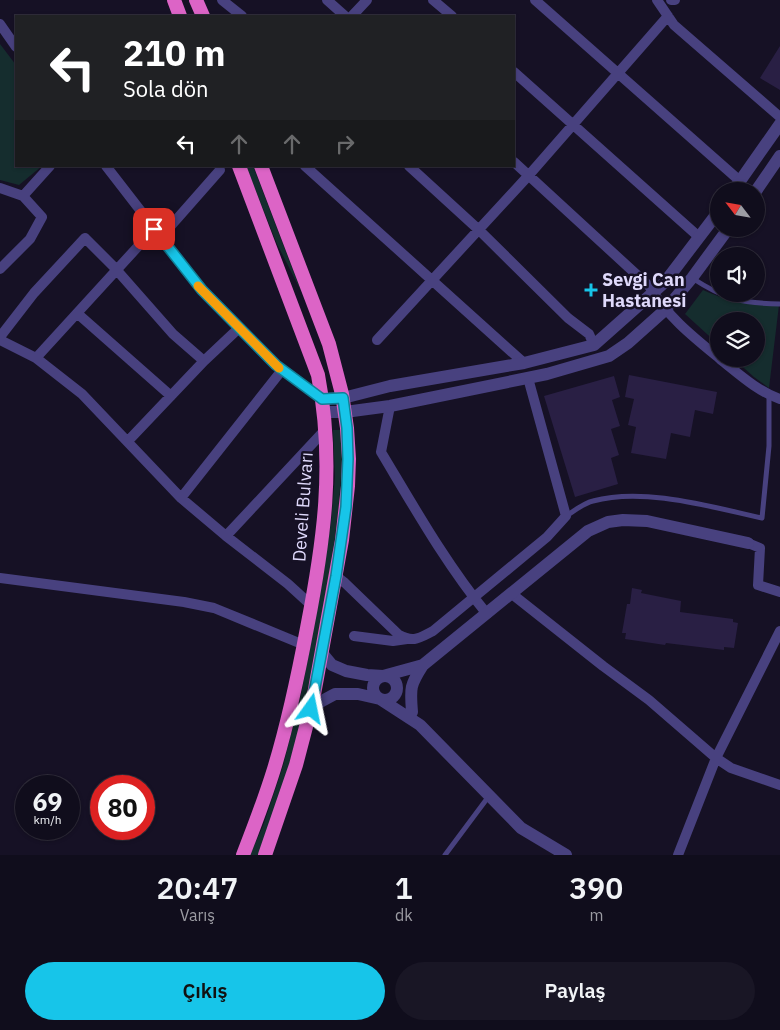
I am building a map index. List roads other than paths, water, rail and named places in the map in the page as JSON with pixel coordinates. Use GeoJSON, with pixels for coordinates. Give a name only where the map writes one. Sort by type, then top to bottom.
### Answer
{"type":"FeatureCollection","features":[{"type":"Feature","properties":{"kind":"highway"},"geometry":{"type":"LineString","coordinates":[[196,0],[203,15]]}},
{"type":"Feature","properties":{"kind":"highway"},"geometry":{"type":"LineString","coordinates":[[171,1],[179,15]]}},
{"type":"Feature","properties":{"kind":"highway","name":"Develi Bulvarı"},"geometry":{"type":"LineString","coordinates":[[239,167],[313,360],[323,405],[328,468],[325,518],[304,646],[293,697],[274,771],[243,855]]}},
{"type":"Feature","properties":{"kind":"highway"},"geometry":{"type":"LineString","coordinates":[[261,167],[329,344],[344,405],[347,428],[348,486],[336,576],[311,709],[288,792],[265,855]]}},
{"type":"Feature","properties":{"kind":"street"},"geometry":{"type":"LineString","coordinates":[[222,0],[241,15]]}},
{"type":"Feature","properties":{"kind":"street"},"geometry":{"type":"LineString","coordinates":[[327,0],[344,15]]}},
{"type":"Feature","properties":{"kind":"street"},"geometry":{"type":"LineString","coordinates":[[353,15],[367,0]]}},
{"type":"Feature","properties":{"kind":"street"},"geometry":{"type":"LineString","coordinates":[[433,0],[451,15]]}},
{"type":"Feature","properties":{"kind":"street"},"geometry":{"type":"LineString","coordinates":[[536,0],[618,74],[732,182]]}},
{"type":"Feature","properties":{"kind":"street"},"geometry":{"type":"LineString","coordinates":[[657,0],[674,25],[780,117]]}},
{"type":"Feature","properties":{"kind":"street"},"geometry":{"type":"LineString","coordinates":[[377,340],[529,175],[668,16]]}},
{"type":"Feature","properties":{"kind":"street"},"geometry":{"type":"LineString","coordinates":[[0,24],[15,46]]}},
{"type":"Feature","properties":{"kind":"street"},"geometry":{"type":"LineString","coordinates":[[515,73],[699,237]]}},
{"type":"Feature","properties":{"kind":"street"},"geometry":{"type":"LineString","coordinates":[[739,182],[780,124]]}},
{"type":"Feature","properties":{"kind":"street"},"geometry":{"type":"LineString","coordinates":[[762,182],[780,156]]}},
{"type":"Feature","properties":{"kind":"street"},"geometry":{"type":"LineString","coordinates":[[515,163],[649,286],[665,310],[683,329],[710,351]]}},
{"type":"Feature","properties":{"kind":"street"},"geometry":{"type":"LineString","coordinates":[[23,196],[49,167]]}},
{"type":"Feature","properties":{"kind":"street"},"geometry":{"type":"LineString","coordinates":[[107,167],[202,290],[282,370],[323,405],[390,406],[528,378],[609,356],[628,343],[665,310],[692,278],[721,238]]}},
{"type":"Feature","properties":{"kind":"street"},"geometry":{"type":"LineString","coordinates":[[306,167],[524,363]]}},
{"type":"Feature","properties":{"kind":"street"},"geometry":{"type":"LineString","coordinates":[[410,167],[479,230],[568,318],[589,334],[594,345]]}},
{"type":"Feature","properties":{"kind":"street"},"geometry":{"type":"LineString","coordinates":[[36,358],[117,270],[220,170]]}},
{"type":"Feature","properties":{"kind":"street"},"geometry":{"type":"LineString","coordinates":[[0,188],[23,196],[42,217],[30,239],[0,269]]}},
{"type":"Feature","properties":{"kind":"street"},"geometry":{"type":"LineString","coordinates":[[344,405],[390,386],[524,363],[594,345],[665,282],[710,223]]}},
{"type":"Feature","properties":{"kind":"street"},"geometry":{"type":"LineString","coordinates":[[204,361],[173,334],[117,270],[85,238],[34,293],[0,339],[36,358],[82,394],[181,498],[288,584],[311,605]]}},
{"type":"Feature","properties":{"kind":"street"},"geometry":{"type":"LineString","coordinates":[[78,314],[171,396]]}},
{"type":"Feature","properties":{"kind":"street"},"geometry":{"type":"LineString","coordinates":[[128,442],[204,361],[239,328]]}},
{"type":"Feature","properties":{"kind":"street"},"geometry":{"type":"LineString","coordinates":[[730,367],[769,395],[780,399]]}},
{"type":"Feature","properties":{"kind":"street"},"geometry":{"type":"LineString","coordinates":[[181,498],[282,370]]}},
{"type":"Feature","properties":{"kind":"street"},"geometry":{"type":"LineString","coordinates":[[354,636],[393,641],[415,640],[433,631],[547,537],[566,516],[528,378]]}},
{"type":"Feature","properties":{"kind":"street"},"geometry":{"type":"LineString","coordinates":[[390,406],[381,452],[426,527],[487,614]]}},
{"type":"Feature","properties":{"kind":"street"},"geometry":{"type":"LineString","coordinates":[[226,536],[325,430]]}},
{"type":"Feature","properties":{"kind":"street"},"geometry":{"type":"LineString","coordinates":[[412,712],[410,694],[412,682],[423,665],[588,531],[608,522],[623,520],[647,522],[748,543],[760,548],[758,585],[780,592]]}},
{"type":"Feature","properties":{"kind":"street"},"geometry":{"type":"LineString","coordinates":[[336,576],[399,635],[407,639]]}},
{"type":"Feature","properties":{"kind":"street"},"geometry":{"type":"LineString","coordinates":[[0,578],[192,603],[214,608],[304,646]]}},
{"type":"Feature","properties":{"kind":"street"},"geometry":{"type":"LineString","coordinates":[[512,594],[649,700],[716,758],[731,768],[780,785]]}},
{"type":"Feature","properties":{"kind":"street"},"geometry":{"type":"LineString","coordinates":[[678,855],[716,758],[780,631]]}},
{"type":"Feature","properties":{"kind":"street"},"geometry":{"type":"LineString","coordinates":[[322,653],[332,665],[346,671],[383,676],[394,680],[396,687],[420,725],[520,828],[566,855]]}},
{"type":"Feature","properties":{"kind":"street"},"geometry":{"type":"LineString","coordinates":[[420,725],[380,699],[374,694],[373,686],[376,679],[383,676],[423,665]]}},
{"type":"Feature","properties":{"kind":"street"},"geometry":{"type":"LineString","coordinates":[[311,709],[322,700],[336,694],[358,694],[388,699],[392,697],[396,687]]}},
{"type":"Feature","properties":{"kind":"lane"},"geometry":{"type":"LineString","coordinates":[[692,278],[714,292],[732,299],[748,303],[780,304]]}},
{"type":"Feature","properties":{"kind":"lane"},"geometry":{"type":"LineString","coordinates":[[566,516],[591,501],[630,496],[688,502],[762,518],[769,446],[769,395]]}},
{"type":"Feature","properties":{"kind":"lane"},"geometry":{"type":"LineString","coordinates":[[445,855],[489,796]]}},
{"type":"Feature","properties":{"kind":"place","name":"Sevgi Can Hastanesi"},"geometry":{"type":"Point","coordinates":[591,290]}}]}
